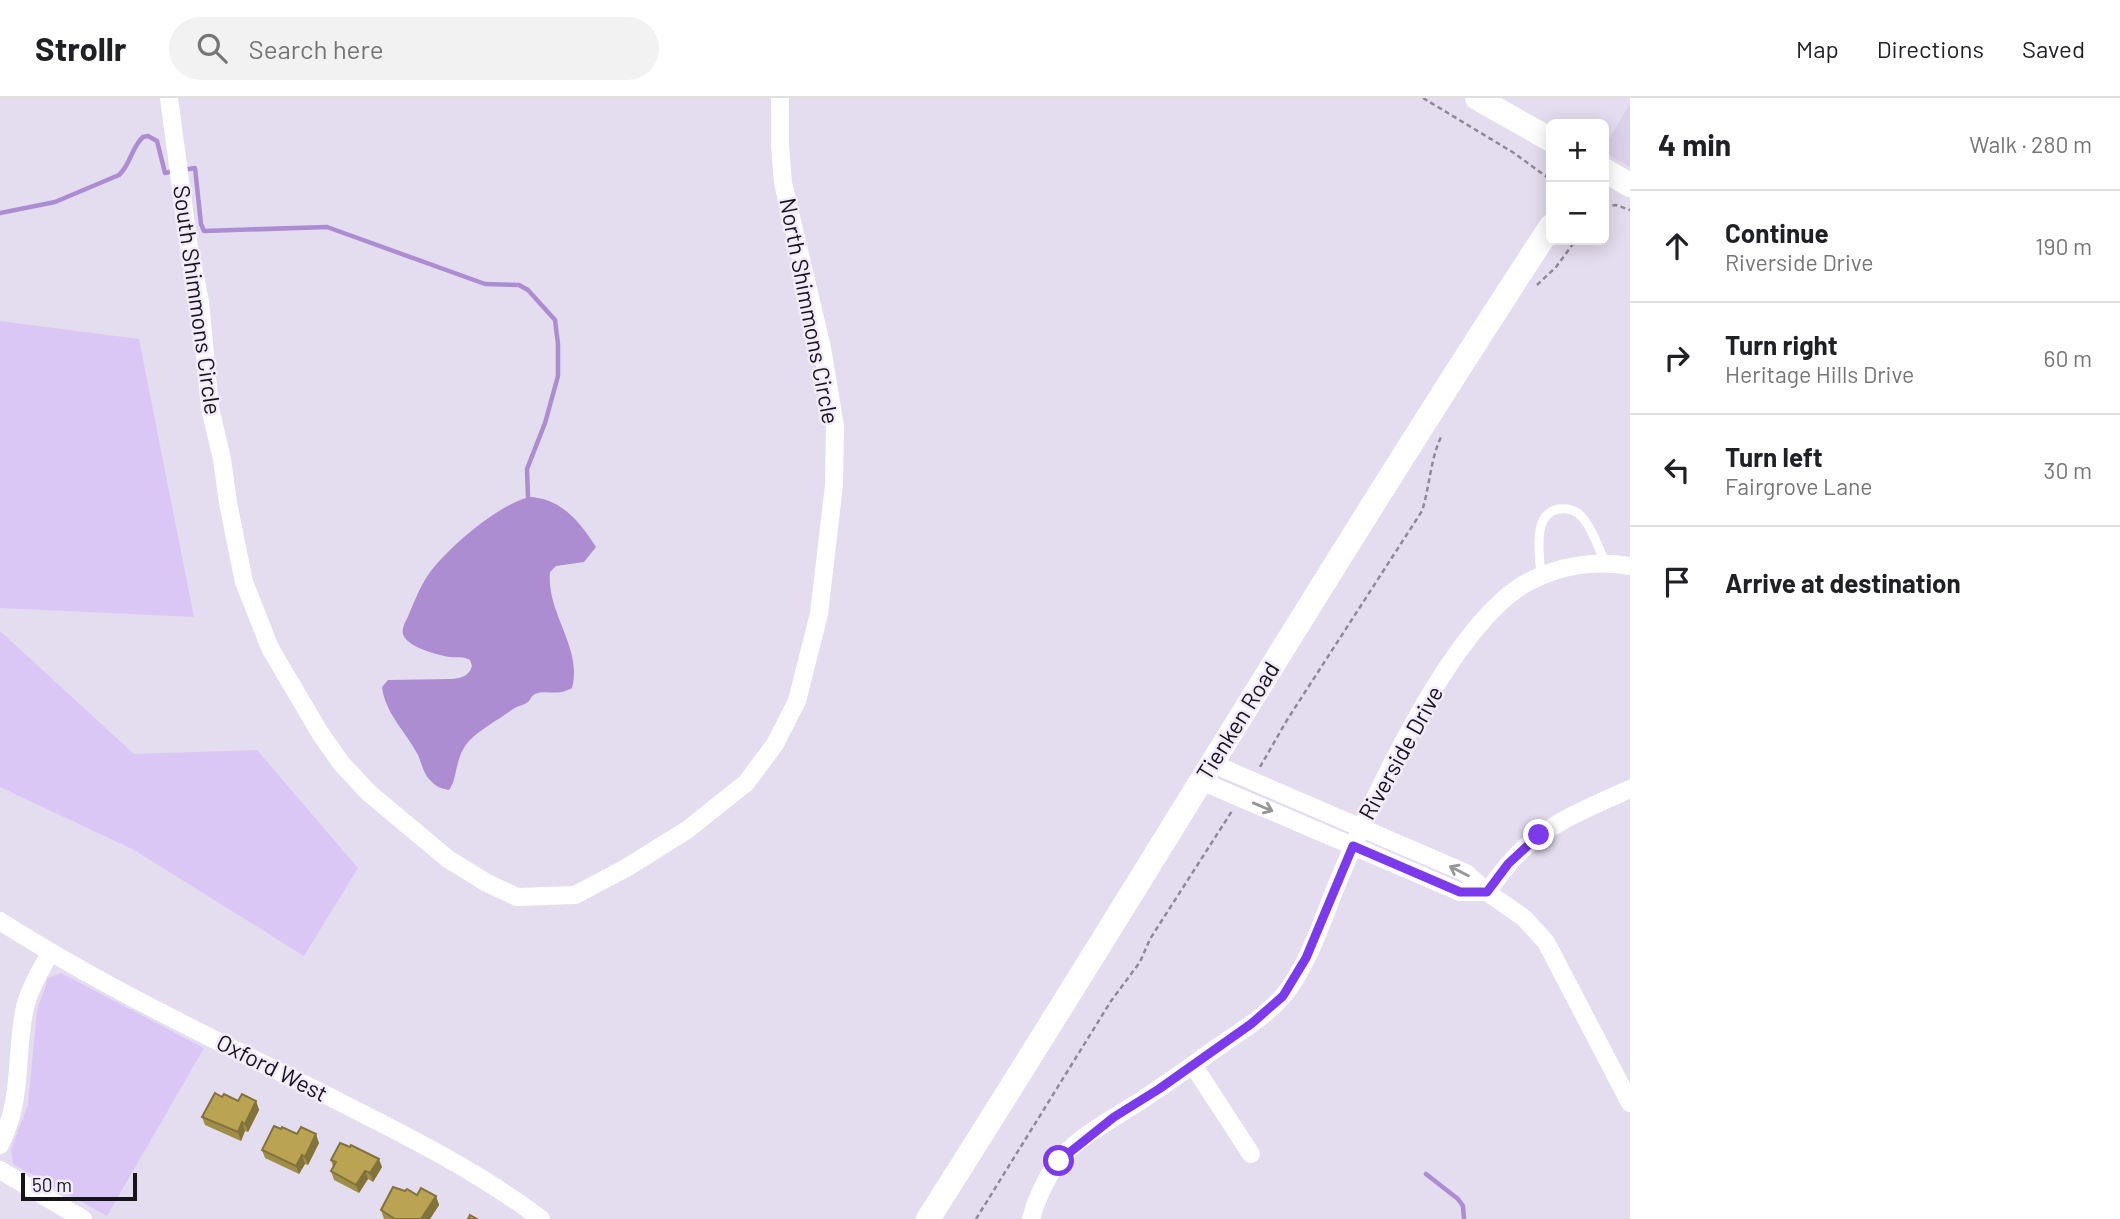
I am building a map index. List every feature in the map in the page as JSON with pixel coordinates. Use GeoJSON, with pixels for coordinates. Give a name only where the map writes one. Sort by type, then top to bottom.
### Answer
{"type":"FeatureCollection","features":[{"type":"Feature","properties":{"kind":"street","name":"South Shimmons Circle"},"geometry":{"type":"LineString","coordinates":[[169,98],[189,247],[200,302],[210,408],[222,459],[228,503]]}},
{"type":"Feature","properties":{"kind":"street","name":"North Shimmons Circle"},"geometry":{"type":"LineString","coordinates":[[228,503],[244,582],[255,614],[278,664],[308,714],[341,763],[369,793],[448,859],[487,883],[517,897],[575,895],[626,868],[687,830],[746,783],[775,744],[797,701],[819,614],[834,485],[835,426],[822,348],[783,183],[780,98]]}},
{"type":"Feature","properties":{"kind":"street"},"geometry":{"type":"LineString","coordinates":[[1477,98],[1546,137]]}},
{"type":"Feature","properties":{"kind":"street"},"geometry":{"type":"LineString","coordinates":[[1609,173],[1630,186]]}},
{"type":"Feature","properties":{"kind":"street","name":"Tienken Road"},"geometry":{"type":"LineString","coordinates":[[928,1219],[1061,1010],[1462,361],[1546,234]]}},
{"type":"Feature","properties":{"kind":"street","name":"Riverside Drive"},"geometry":{"type":"LineString","coordinates":[[1031,1219],[1041,1191],[1059,1161],[1070,1150],[1251,1024],[1283,996],[1306,958],[1360,828],[1394,759],[1465,642],[1497,606],[1526,583],[1573,565],[1605,562],[1630,566]]}},
{"type":"Feature","properties":{"kind":"street"},"geometry":{"type":"LineString","coordinates":[[1206,772],[1360,828],[1466,873],[1487,892],[1524,918],[1546,942],[1630,1103]]}},
{"type":"Feature","properties":{"kind":"street"},"geometry":{"type":"LineString","coordinates":[[1206,772],[1353,846],[1460,892],[1487,892]]}},
{"type":"Feature","properties":{"kind":"street"},"geometry":{"type":"LineString","coordinates":[[1487,892],[1508,864],[1539,835],[1567,817],[1630,789]]}},
{"type":"Feature","properties":{"kind":"street","name":"Oxford West"},"geometry":{"type":"LineString","coordinates":[[0,921],[50,953],[152,1008],[393,1128],[511,1196],[541,1219]]}},
{"type":"Feature","properties":{"kind":"street"},"geometry":{"type":"LineString","coordinates":[[0,1145],[9,1126],[18,1088],[24,1011],[35,979],[50,953]]}},
{"type":"Feature","properties":{"kind":"street"},"geometry":{"type":"LineString","coordinates":[[1193,1065],[1251,1154]]}},
{"type":"Feature","properties":{"kind":"street"},"geometry":{"type":"LineString","coordinates":[[0,1170],[83,1219]]}},
{"type":"Feature","properties":{"kind":"lane"},"geometry":{"type":"LineString","coordinates":[[1541,577],[1540,528],[1554,509],[1567,508],[1578,513],[1605,562]]}},
{"type":"Feature","properties":{"kind":"path"},"geometry":{"type":"LineString","coordinates":[[1423,98],[1514,153],[1546,176]]}},
{"type":"Feature","properties":{"kind":"path"},"geometry":{"type":"LineString","coordinates":[[1609,206],[1616,205],[1630,210]]}},
{"type":"Feature","properties":{"kind":"shaded area"},"geometry":{"type":"Polygon","coordinates":[[[1630,104],[1630,167],[1609,155],[1609,139],[1630,104]]]}},
{"type":"Feature","properties":{"kind":"shaded area"},"geometry":{"type":"Polygon","coordinates":[[[0,321],[139,339],[194,617],[0,608],[0,321]]]}},
{"type":"Feature","properties":{"kind":"shaded area"},"geometry":{"type":"Polygon","coordinates":[[[529,497],[540,498],[560,507],[576,520],[596,547],[584,562],[556,566],[550,572],[553,602],[573,659],[572,688],[561,692],[535,694],[528,702],[478,733],[464,748],[449,790],[443,789],[434,784],[426,774],[418,755],[387,705],[382,687],[388,680],[452,679],[469,672],[472,666],[470,660],[438,655],[408,642],[403,635],[404,626],[425,580],[447,553],[488,518],[529,497]]]}},
{"type":"Feature","properties":{"kind":"shaded area"},"geometry":{"type":"Polygon","coordinates":[[[0,631],[134,754],[257,750],[358,868],[304,956],[134,850],[0,787],[0,631]]]}},
{"type":"Feature","properties":{"kind":"shaded area"},"geometry":{"type":"Polygon","coordinates":[[[61,973],[204,1048],[107,1216],[13,1164],[11,1149],[28,1105],[37,1010],[48,978],[61,973]]]}},
{"type":"Feature","properties":{"kind":"building"},"geometry":{"type":"Polygon","coordinates":[[[215,1093],[238,1101],[242,1094],[256,1101],[238,1132],[202,1117],[215,1093]]]}},
{"type":"Feature","properties":{"kind":"building"},"geometry":{"type":"Polygon","coordinates":[[[274,1126],[297,1134],[301,1127],[316,1134],[305,1157],[302,1155],[296,1166],[262,1150],[274,1126]]]}},
{"type":"Feature","properties":{"kind":"building"},"geometry":{"type":"Polygon","coordinates":[[[340,1143],[350,1147],[351,1145],[379,1159],[370,1173],[365,1171],[356,1185],[331,1171],[336,1162],[331,1160],[340,1143]]]}},
{"type":"Feature","properties":{"kind":"building"},"geometry":{"type":"Polygon","coordinates":[[[393,1187],[405,1191],[407,1189],[417,1195],[421,1188],[436,1196],[421,1219],[395,1219],[381,1210],[393,1187]]]}},
{"type":"Feature","properties":{"kind":"waterway"},"geometry":{"type":"LineString","coordinates":[[0,213],[55,202],[119,175],[143,137],[148,136],[157,141],[165,173],[174,171]]}},
{"type":"Feature","properties":{"kind":"waterway"},"geometry":{"type":"LineString","coordinates":[[183,170],[195,168],[204,231],[327,227],[485,284],[519,285],[528,290],[555,320],[558,344],[558,376],[545,423],[527,469],[528,497]]}},
{"type":"Feature","properties":{"kind":"waterway"},"geometry":{"type":"LineString","coordinates":[[1426,1174],[1458,1199],[1463,1206],[1464,1219]]}},
{"type":"Feature","properties":{"kind":"route"},"geometry":{"type":"LineString","coordinates":[[1059,1161],[1114,1117],[1159,1089],[1251,1024],[1283,996],[1306,958],[1353,846],[1460,892],[1487,892],[1508,864],[1539,835]]}}]}
